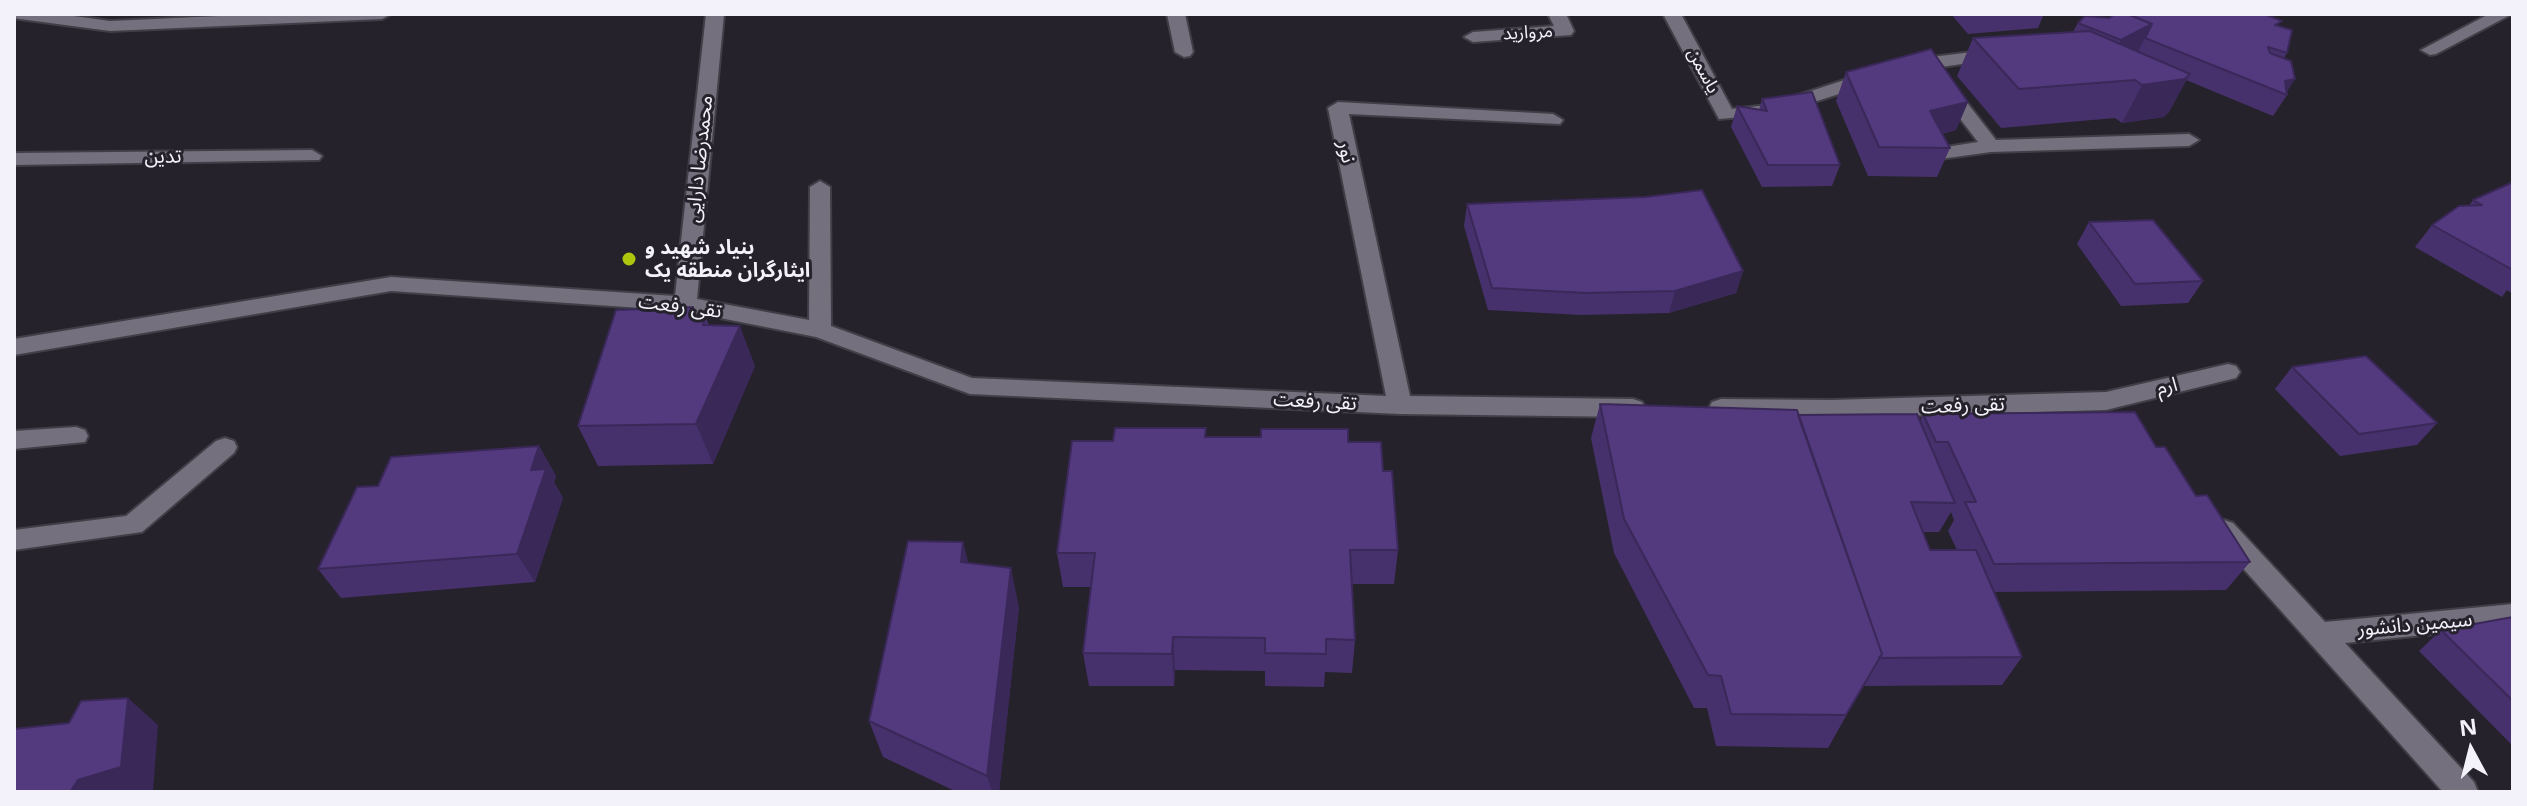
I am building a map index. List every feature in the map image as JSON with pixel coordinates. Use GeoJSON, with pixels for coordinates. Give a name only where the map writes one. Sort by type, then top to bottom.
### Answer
{"type":"FeatureCollection","features":[{"type":"Feature","properties":{"kind":"street"},"geometry":{"type":"LineString","coordinates":[[20,14],[110,26],[382,14]]}},
{"type":"Feature","properties":{"kind":"street","name":"محمدرضا دارایی"},"geometry":{"type":"LineString","coordinates":[[685,304],[715,14]]}},
{"type":"Feature","properties":{"kind":"street"},"geometry":{"type":"LineString","coordinates":[[1176,14],[1184,52]]}},
{"type":"Feature","properties":{"kind":"street","name":"مروارید"},"geometry":{"type":"LineString","coordinates":[[1473,37],[1565,31],[1557,14]]}},
{"type":"Feature","properties":{"kind":"street","name":"یاسمن"},"geometry":{"type":"LineString","coordinates":[[1672,14],[1726,115],[1770,110],[1926,62],[2012,53]]}},
{"type":"Feature","properties":{"kind":"street"},"geometry":{"type":"LineString","coordinates":[[2430,50],[2503,14]]}},
{"type":"Feature","properties":{"kind":"street"},"geometry":{"type":"LineString","coordinates":[[1926,62],[1991,146]]}},
{"type":"Feature","properties":{"kind":"street","name":"نور"},"geometry":{"type":"LineString","coordinates":[[1400,405],[1338,108],[1553,120]]}},
{"type":"Feature","properties":{"kind":"street"},"geometry":{"type":"LineString","coordinates":[[1940,153],[1991,146],[2189,140]]}},
{"type":"Feature","properties":{"kind":"street","name":"تدین"},"geometry":{"type":"LineString","coordinates":[[14,159],[312,156]]}},
{"type":"Feature","properties":{"kind":"street"},"geometry":{"type":"LineString","coordinates":[[820,187],[820,330]]}},
{"type":"Feature","properties":{"kind":"street","name":"تقی رفعت"},"geometry":{"type":"LineString","coordinates":[[18,351],[391,284],[685,304],[820,330],[970,386],[1400,405],[1656,408]]}},
{"type":"Feature","properties":{"kind":"street","name":"ارم"},"geometry":{"type":"LineString","coordinates":[[2106,401],[2228,372]]}},
{"type":"Feature","properties":{"kind":"street"},"geometry":{"type":"LineString","coordinates":[[2106,401],[2127,425]]}},
{"type":"Feature","properties":{"kind":"street","name":"تقی رفعت"},"geometry":{"type":"LineString","coordinates":[[1703,408],[1831,409],[2106,401]]}},
{"type":"Feature","properties":{"kind":"street"},"geometry":{"type":"LineString","coordinates":[[14,440],[76,436]]}},
{"type":"Feature","properties":{"kind":"street"},"geometry":{"type":"LineString","coordinates":[[14,540],[133,525],[225,447]]}},
{"type":"Feature","properties":{"kind":"street"},"geometry":{"type":"LineString","coordinates":[[2201,506],[2463,792]]}},
{"type":"Feature","properties":{"kind":"street","name":"سیمین دانشور"},"geometry":{"type":"LineString","coordinates":[[2318,634],[2513,615]]}},
{"type":"Feature","properties":{"kind":"building"},"geometry":{"type":"Polygon","coordinates":[[[2115,14],[2127,14],[2152,24],[2121,40],[2078,23],[2085,16],[2109,18],[2115,14]]]}},
{"type":"Feature","properties":{"kind":"building"},"geometry":{"type":"Polygon","coordinates":[[[2128,14],[2264,14],[2282,21],[2275,25],[2292,30],[2287,53],[2268,47],[2270,53],[2291,61],[2295,79],[2285,81],[2287,95],[2145,38],[2152,24],[2128,14]]]}},
{"type":"Feature","properties":{"kind":"building"},"geometry":{"type":"Polygon","coordinates":[[[2090,31],[2190,74],[2185,79],[2142,85],[2135,80],[2019,89],[1973,38],[2090,31]]]}},
{"type":"Feature","properties":{"kind":"building"},"geometry":{"type":"Polygon","coordinates":[[[1931,49],[1968,102],[1930,111],[1950,148],[1879,147],[1846,72],[1931,49]]]}},
{"type":"Feature","properties":{"kind":"building"},"geometry":{"type":"Polygon","coordinates":[[[1812,92],[1840,165],[1768,165],[1737,106],[1767,111],[1762,99],[1812,92]]]}},
{"type":"Feature","properties":{"kind":"building"},"geometry":{"type":"Polygon","coordinates":[[[2513,182],[2513,270],[2432,225],[2459,206],[2482,205],[2473,200],[2513,182]]]}},
{"type":"Feature","properties":{"kind":"building"},"geometry":{"type":"Polygon","coordinates":[[[1702,190],[1743,271],[1675,291],[1586,293],[1492,288],[1467,204],[1645,197],[1702,190]]]}},
{"type":"Feature","properties":{"kind":"building"},"geometry":{"type":"Polygon","coordinates":[[[2153,220],[2203,281],[2135,284],[2089,222],[2153,220]]]}},
{"type":"Feature","properties":{"kind":"building"},"geometry":{"type":"Polygon","coordinates":[[[693,307],[691,317],[705,316],[703,325],[740,326],[696,424],[578,426],[616,310],[693,307]]]}},
{"type":"Feature","properties":{"kind":"building"},"geometry":{"type":"Polygon","coordinates":[[[2366,356],[2437,423],[2359,434],[2292,367],[2366,356]]]}},
{"type":"Feature","properties":{"kind":"building"},"geometry":{"type":"Polygon","coordinates":[[[1600,404],[1797,410],[1882,654],[1846,715],[1731,714],[1721,676],[1708,675],[1624,519],[1600,404]]]}},
{"type":"Feature","properties":{"kind":"building"},"geometry":{"type":"Polygon","coordinates":[[[2135,412],[2156,447],[2165,447],[2196,496],[2207,495],[2250,562],[1994,564],[1965,502],[1976,502],[1948,442],[1936,442],[1923,414],[2135,412]]]}},
{"type":"Feature","properties":{"kind":"building"},"geometry":{"type":"Polygon","coordinates":[[[1917,414],[1955,503],[1911,502],[1930,550],[1976,550],[2022,657],[1879,658],[1882,654],[1798,415],[1917,414]]]}},
{"type":"Feature","properties":{"kind":"building"},"geometry":{"type":"Polygon","coordinates":[[[1115,428],[1206,428],[1205,437],[1261,437],[1261,429],[1348,429],[1348,442],[1381,442],[1383,471],[1392,471],[1398,550],[1350,550],[1355,640],[1326,639],[1326,654],[1265,653],[1265,638],[1173,637],[1172,654],[1083,653],[1095,553],[1057,553],[1072,441],[1113,441],[1115,428]]]}},
{"type":"Feature","properties":{"kind":"building"},"geometry":{"type":"Polygon","coordinates":[[[539,446],[531,470],[546,469],[517,554],[318,569],[357,487],[378,486],[391,457],[539,446]]]}},
{"type":"Feature","properties":{"kind":"building"},"geometry":{"type":"Polygon","coordinates":[[[908,541],[963,542],[961,562],[1011,568],[987,776],[869,721],[908,541]]]}},
{"type":"Feature","properties":{"kind":"building"},"geometry":{"type":"Polygon","coordinates":[[[2513,617],[2513,701],[2441,630],[2513,617]]]}},
{"type":"Feature","properties":{"kind":"building"},"geometry":{"type":"Polygon","coordinates":[[[128,698],[121,767],[78,780],[70,792],[14,792],[14,729],[69,723],[81,701],[128,698]]]}},
{"type":"Feature","properties":{"kind":"place","name":"بنیاد شهید و ایثارگران منطقه یک"},"geometry":{"type":"Point","coordinates":[629,259]}}]}
